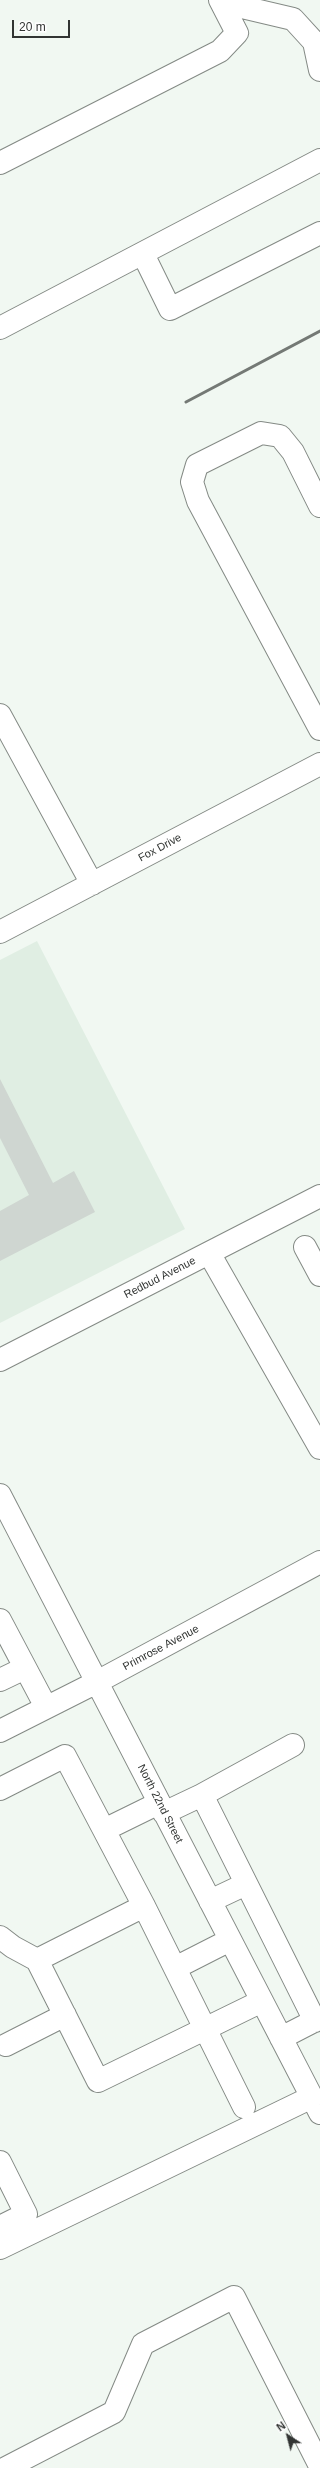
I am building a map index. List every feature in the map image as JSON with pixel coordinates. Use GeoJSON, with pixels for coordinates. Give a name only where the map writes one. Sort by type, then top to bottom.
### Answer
{"type":"FeatureCollection","features":[{"type":"Feature","properties":{"kind":"street"},"geometry":{"type":"LineString","coordinates":[[221,1],[294,19],[314,42],[320,70]]}},
{"type":"Feature","properties":{"kind":"street"},"geometry":{"type":"LineString","coordinates":[[0,163],[220,51],[237,33],[221,1]]}},
{"type":"Feature","properties":{"kind":"street"},"geometry":{"type":"LineString","coordinates":[[0,328],[320,160]]}},
{"type":"Feature","properties":{"kind":"street"},"geometry":{"type":"LineString","coordinates":[[143,254],[170,309],[320,233]]}},
{"type":"Feature","properties":{"kind":"street"},"geometry":{"type":"LineString","coordinates":[[320,506],[293,452],[280,436],[261,433],[197,464],[192,482],[198,501],[320,728]]}},
{"type":"Feature","properties":{"kind":"street"},"geometry":{"type":"LineString","coordinates":[[0,715],[92,884]]}},
{"type":"Feature","properties":{"kind":"street","name":"Fox Drive"},"geometry":{"type":"LineString","coordinates":[[0,932],[320,764]]}},
{"type":"Feature","properties":{"kind":"street","name":"Redbud Avenue"},"geometry":{"type":"LineString","coordinates":[[0,1360],[320,1196]]}},
{"type":"Feature","properties":{"kind":"street"},"geometry":{"type":"LineString","coordinates":[[305,1247],[320,1275]]}},
{"type":"Feature","properties":{"kind":"street"},"geometry":{"type":"LineString","coordinates":[[209,1252],[320,1448]]}},
{"type":"Feature","properties":{"kind":"street","name":"North 22nd Street"},"geometry":{"type":"LineString","coordinates":[[0,1495],[316,2105]]}},
{"type":"Feature","properties":{"kind":"street","name":"Primrose Avenue"},"geometry":{"type":"LineString","coordinates":[[0,1730],[97,1682],[320,1562]]}},
{"type":"Feature","properties":{"kind":"street"},"geometry":{"type":"LineString","coordinates":[[0,1620],[46,1707]]}},
{"type":"Feature","properties":{"kind":"street"},"geometry":{"type":"LineString","coordinates":[[0,1680],[25,1668]]}},
{"type":"Feature","properties":{"kind":"street"},"geometry":{"type":"LineString","coordinates":[[104,1830],[162,1808],[202,1795],[293,1745]]}},
{"type":"Feature","properties":{"kind":"street"},"geometry":{"type":"LineString","coordinates":[[0,1789],[65,1756],[144,1906],[244,2107]]}},
{"type":"Feature","properties":{"kind":"street"},"geometry":{"type":"LineString","coordinates":[[202,1795],[246,1884],[318,2020],[281,2038]]}},
{"type":"Feature","properties":{"kind":"street"},"geometry":{"type":"LineString","coordinates":[[210,1901],[246,1884]]}},
{"type":"Feature","properties":{"kind":"street"},"geometry":{"type":"LineString","coordinates":[[37,1960],[144,1906]]}},
{"type":"Feature","properties":{"kind":"street"},"geometry":{"type":"LineString","coordinates":[[0,1937],[13,1947],[37,1960],[98,2080],[262,2001]]}},
{"type":"Feature","properties":{"kind":"street"},"geometry":{"type":"LineString","coordinates":[[175,1968],[230,1940]]}},
{"type":"Feature","properties":{"kind":"street"},"geometry":{"type":"LineString","coordinates":[[6,2045],[66,2015]]}},
{"type":"Feature","properties":{"kind":"street"},"geometry":{"type":"LineString","coordinates":[[0,2248],[316,2105]]}},
{"type":"Feature","properties":{"kind":"street"},"geometry":{"type":"LineString","coordinates":[[0,2162],[26,2214],[0,2228]]}},
{"type":"Feature","properties":{"kind":"street"},"geometry":{"type":"LineString","coordinates":[[6,2468],[114,2412],[143,2344],[234,2298],[320,2466]]}},
{"type":"Feature","properties":{"kind":"shaded area"},"geometry":{"type":"Polygon","coordinates":[[[37,941],[185,1229],[0,1323],[0,960],[37,941]]]}},
{"type":"Feature","properties":{"kind":"building"},"geometry":{"type":"Polygon","coordinates":[[[0,1079],[53,1183],[74,1171],[95,1212],[0,1261],[0,1211],[29,1195],[0,1138],[0,1079]]]}},
{"type":"Feature","properties":{"kind":"railway"},"geometry":{"type":"LineString","coordinates":[[186,402],[320,331]]}}]}
